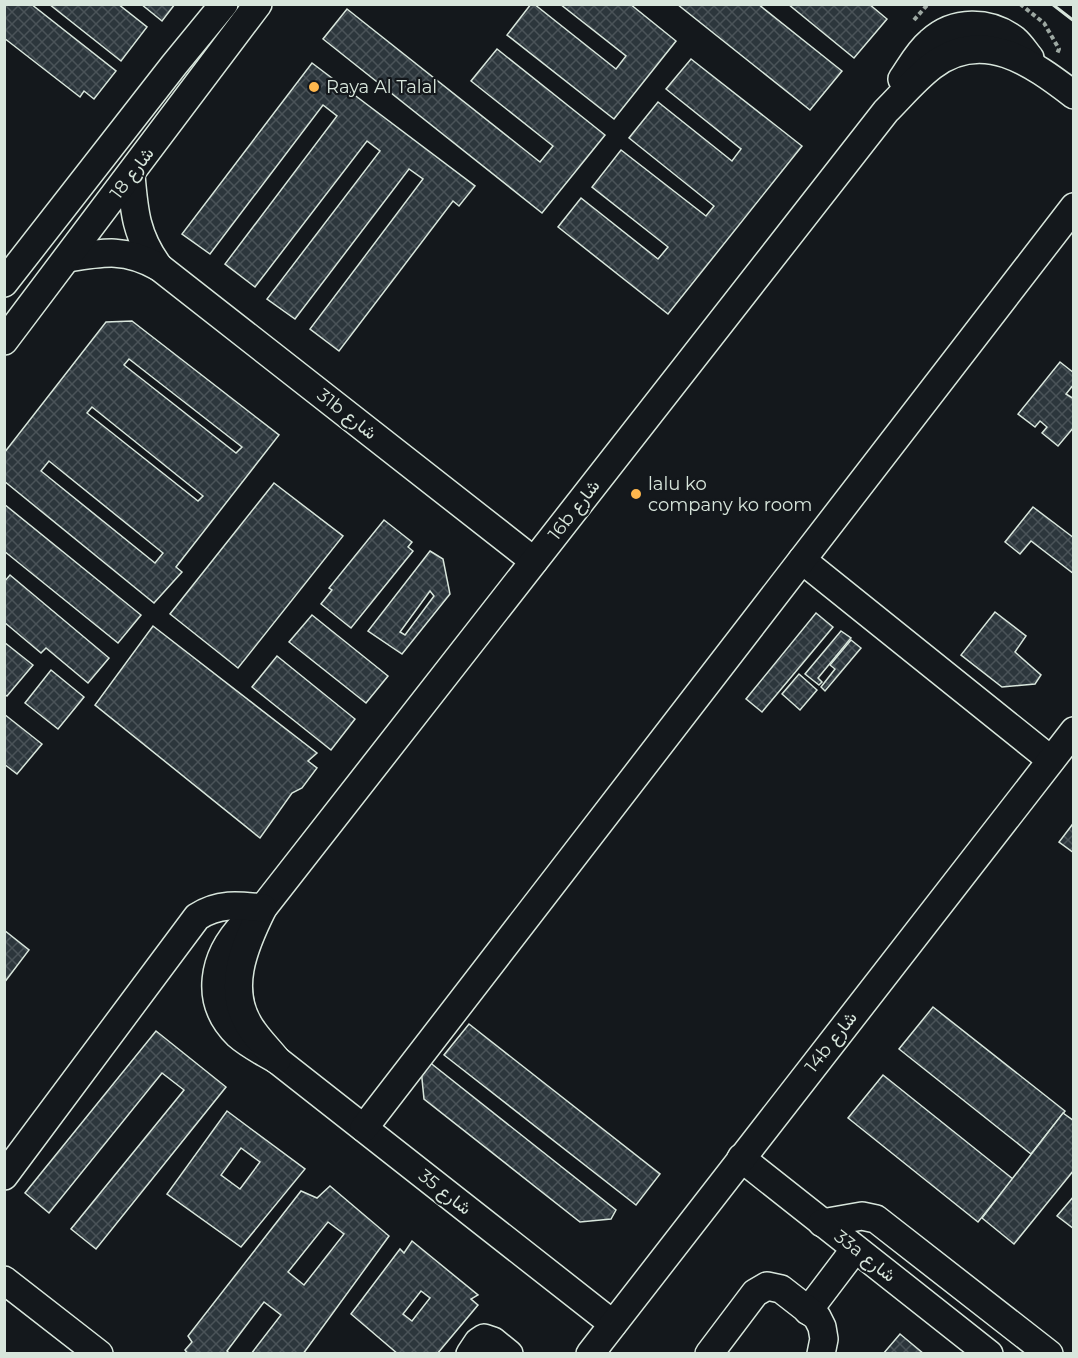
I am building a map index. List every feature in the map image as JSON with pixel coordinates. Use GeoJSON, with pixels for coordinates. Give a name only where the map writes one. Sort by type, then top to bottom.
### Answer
{"type":"FeatureCollection","features":[{"type":"Feature","properties":{"kind":"street","name":"شارع 18"},"geometry":{"type":"LineString","coordinates":[[4,284],[224,4]]}},
{"type":"Feature","properties":{"kind":"street","name":"شارع 18"},"geometry":{"type":"LineString","coordinates":[[4,341],[258,4]]}},
{"type":"Feature","properties":{"kind":"street","name":"16b شارع"},"geometry":{"type":"LineString","coordinates":[[263,908],[886,111],[901,81],[930,42],[956,27],[970,24],[996,29],[1016,41],[1041,70],[1074,95]]}},
{"type":"Feature","properties":{"kind":"street","name":"31b شارع"},"geometry":{"type":"LineString","coordinates":[[131,175],[138,230],[159,267]]}},
{"type":"Feature","properties":{"kind":"street"},"geometry":{"type":"LineString","coordinates":[[364,1128],[1074,207]]}},
{"type":"Feature","properties":{"kind":"street","name":"31b شارع"},"geometry":{"type":"LineString","coordinates":[[68,258],[114,252],[145,259],[159,267],[534,561]]}},
{"type":"Feature","properties":{"kind":"street"},"geometry":{"type":"LineString","coordinates":[[801,560],[1051,760]]}},
{"type":"Feature","properties":{"kind":"street","name":"14b شارع"},"geometry":{"type":"LineString","coordinates":[[590,1353],[1074,732]]}},
{"type":"Feature","properties":{"kind":"street"},"geometry":{"type":"LineString","coordinates":[[4,1176],[197,917],[205,911],[225,905],[263,908]]}},
{"type":"Feature","properties":{"kind":"street","name":"شارع 35"},"geometry":{"type":"LineString","coordinates":[[263,908],[241,958],[238,993],[245,1018],[277,1060],[613,1324]]}},
{"type":"Feature","properties":{"kind":"street","name":"33a شارع"},"geometry":{"type":"LineString","coordinates":[[741,1158],[989,1353]]}},
{"type":"Feature","properties":{"kind":"street"},"geometry":{"type":"LineString","coordinates":[[822,1223],[862,1216],[876,1219],[1049,1353]]}},
{"type":"Feature","properties":{"kind":"street"},"geometry":{"type":"LineString","coordinates":[[808,1311],[855,1249]]}},
{"type":"Feature","properties":{"kind":"street"},"geometry":{"type":"LineString","coordinates":[[4,1280],[99,1353]]}},
{"type":"Feature","properties":{"kind":"street"},"geometry":{"type":"LineString","coordinates":[[709,1353],[755,1293],[767,1286],[781,1289],[817,1317],[824,1339],[821,1353]]}},
{"type":"Feature","properties":{"kind":"street"},"geometry":{"type":"LineString","coordinates":[[470,1353],[484,1338],[493,1341],[509,1353]]}},
{"type":"Feature","properties":{"kind":"building"},"geometry":{"type":"Polygon","coordinates":[[[4,4],[31,4],[116,71],[94,99],[84,91],[80,97],[4,38],[4,4]]]}},
{"type":"Feature","properties":{"kind":"building"},"geometry":{"type":"Polygon","coordinates":[[[49,4],[118,4],[147,27],[121,61],[49,4]]]}},
{"type":"Feature","properties":{"kind":"building"},"geometry":{"type":"Polygon","coordinates":[[[141,4],[175,4],[162,21],[141,4]]]}},
{"type":"Feature","properties":{"kind":"building"},"geometry":{"type":"Polygon","coordinates":[[[531,4],[534,4],[616,69],[626,56],[560,4],[630,4],[676,41],[614,119],[507,35],[531,4]]]}},
{"type":"Feature","properties":{"kind":"building"},"geometry":{"type":"Polygon","coordinates":[[[677,4],[758,4],[842,71],[810,110],[677,4]]]}},
{"type":"Feature","properties":{"kind":"building"},"geometry":{"type":"Polygon","coordinates":[[[788,4],[869,4],[887,19],[854,58],[788,4]]]}},
{"type":"Feature","properties":{"kind":"building"},"geometry":{"type":"Polygon","coordinates":[[[347,9],[540,162],[553,146],[471,81],[497,49],[605,135],[542,213],[323,39],[347,9]]]}},
{"type":"Feature","properties":{"kind":"building"},"geometry":{"type":"Polygon","coordinates":[[[691,59],[802,146],[668,314],[558,227],[581,198],[658,259],[668,247],[592,187],[621,150],[706,216],[714,206],[629,138],[658,102],[732,161],[741,149],[666,89],[691,59]]]}},
{"type":"Feature","properties":{"kind":"building"},"geometry":{"type":"Polygon","coordinates":[[[312,63],[475,186],[459,206],[453,201],[339,351],[310,329],[423,179],[409,169],[295,319],[267,299],[380,151],[367,141],[255,287],[225,264],[337,116],[323,105],[210,254],[182,234],[312,63]]]}},
{"type":"Feature","properties":{"kind":"building"},"geometry":{"type":"Polygon","coordinates":[[[132,321],[279,435],[176,567],[182,572],[154,603],[4,481],[4,453],[106,322],[132,321]],[[129,359],[124,365],[236,453],[242,447],[129,359]],[[92,407],[87,413],[198,501],[203,496],[92,407]],[[49,461],[41,471],[155,563],[163,553],[49,461]]]}},
{"type":"Feature","properties":{"kind":"building"},"geometry":{"type":"Polygon","coordinates":[[[1060,362],[1074,373],[1074,384],[1066,394],[1074,399],[1074,427],[1058,446],[1042,433],[1047,427],[1040,421],[1035,427],[1018,414],[1060,362]]]}},
{"type":"Feature","properties":{"kind":"building"},"geometry":{"type":"Polygon","coordinates":[[[274,483],[343,536],[238,668],[170,614],[274,483]]]}},
{"type":"Feature","properties":{"kind":"building"},"geometry":{"type":"Polygon","coordinates":[[[4,504],[141,615],[118,643],[4,551],[4,504]]]}},
{"type":"Feature","properties":{"kind":"building"},"geometry":{"type":"Polygon","coordinates":[[[1033,507],[1074,538],[1074,574],[1031,541],[1020,554],[1005,542],[1033,507]]]}},
{"type":"Feature","properties":{"kind":"building"},"geometry":{"type":"Polygon","coordinates":[[[384,520],[412,542],[408,547],[413,551],[351,628],[321,604],[332,590],[329,588],[384,520]]]}},
{"type":"Feature","properties":{"kind":"building"},"geometry":{"type":"Polygon","coordinates":[[[430,551],[443,559],[450,594],[402,654],[368,631],[430,551]],[[430,591],[400,632],[405,635],[434,596],[430,591]]]}},
{"type":"Feature","properties":{"kind":"building"},"geometry":{"type":"Polygon","coordinates":[[[10,575],[109,658],[88,683],[46,648],[41,653],[4,622],[4,582],[10,575]]]}},
{"type":"Feature","properties":{"kind":"building"},"geometry":{"type":"Polygon","coordinates":[[[995,612],[1026,636],[1015,652],[1041,675],[1035,684],[1002,687],[961,655],[995,612]]]}},
{"type":"Feature","properties":{"kind":"building"},"geometry":{"type":"Polygon","coordinates":[[[816,613],[833,627],[762,712],[746,699],[816,613]]]}},
{"type":"Feature","properties":{"kind":"building"},"geometry":{"type":"Polygon","coordinates":[[[312,615],[388,676],[366,703],[289,642],[312,615]]]}},
{"type":"Feature","properties":{"kind":"building"},"geometry":{"type":"Polygon","coordinates":[[[153,626],[317,753],[308,761],[317,768],[302,788],[292,793],[260,838],[95,705],[153,626]]]}},
{"type":"Feature","properties":{"kind":"building"},"geometry":{"type":"Polygon","coordinates":[[[841,631],[851,638],[818,678],[822,682],[819,685],[805,674],[841,631]]]}},
{"type":"Feature","properties":{"kind":"building"},"geometry":{"type":"Polygon","coordinates":[[[851,640],[861,648],[825,691],[821,687],[835,669],[830,665],[851,640]]]}},
{"type":"Feature","properties":{"kind":"building"},"geometry":{"type":"Polygon","coordinates":[[[4,642],[33,665],[7,696],[4,694],[4,642]]]}},
{"type":"Feature","properties":{"kind":"building"},"geometry":{"type":"Polygon","coordinates":[[[277,656],[355,719],[331,750],[252,687],[277,656]]]}},
{"type":"Feature","properties":{"kind":"building"},"geometry":{"type":"Polygon","coordinates":[[[51,670],[84,697],[58,729],[25,703],[51,670]]]}},
{"type":"Feature","properties":{"kind":"building"},"geometry":{"type":"Polygon","coordinates":[[[799,674],[817,690],[800,710],[782,694],[799,674]]]}},
{"type":"Feature","properties":{"kind":"building"},"geometry":{"type":"Polygon","coordinates":[[[4,714],[42,744],[17,774],[4,764],[4,714]]]}},
{"type":"Feature","properties":{"kind":"building"},"geometry":{"type":"Polygon","coordinates":[[[1072,825],[1074,827],[1074,853],[1059,842],[1072,825]]]}},
{"type":"Feature","properties":{"kind":"building"},"geometry":{"type":"Polygon","coordinates":[[[4,930],[29,950],[4,983],[4,930]]]}},
{"type":"Feature","properties":{"kind":"building"},"geometry":{"type":"Polygon","coordinates":[[[933,1007],[1065,1111],[1031,1154],[899,1049],[933,1007]]]}},
{"type":"Feature","properties":{"kind":"building"},"geometry":{"type":"Polygon","coordinates":[[[469,1024],[660,1174],[636,1205],[444,1055],[469,1024]]]}},
{"type":"Feature","properties":{"kind":"building"},"geometry":{"type":"Polygon","coordinates":[[[156,1031],[226,1087],[96,1249],[71,1229],[184,1090],[162,1073],[49,1213],[25,1193],[156,1031]]]}},
{"type":"Feature","properties":{"kind":"building"},"geometry":{"type":"Polygon","coordinates":[[[428,1061],[616,1210],[611,1219],[580,1222],[424,1099],[421,1069],[428,1061]]]}},
{"type":"Feature","properties":{"kind":"building"},"geometry":{"type":"Polygon","coordinates":[[[883,1075],[1013,1179],[978,1222],[848,1118],[883,1075]]]}},
{"type":"Feature","properties":{"kind":"building"},"geometry":{"type":"Polygon","coordinates":[[[227,1111],[305,1169],[241,1247],[167,1194],[227,1111]],[[241,1148],[221,1175],[240,1189],[260,1162],[241,1148]]]}},
{"type":"Feature","properties":{"kind":"building"},"geometry":{"type":"Polygon","coordinates":[[[1063,1113],[1074,1121],[1074,1170],[1014,1244],[982,1218],[1063,1113]]]}},
{"type":"Feature","properties":{"kind":"building"},"geometry":{"type":"Polygon","coordinates":[[[330,1186],[389,1236],[303,1354],[251,1354],[281,1315],[264,1302],[227,1351],[230,1354],[188,1354],[185,1350],[192,1342],[188,1336],[301,1191],[317,1198],[330,1186]],[[328,1222],[288,1272],[304,1285],[344,1234],[328,1222]]]}},
{"type":"Feature","properties":{"kind":"building"},"geometry":{"type":"Polygon","coordinates":[[[1074,1196],[1074,1229],[1057,1216],[1074,1196]]]}},
{"type":"Feature","properties":{"kind":"building"},"geometry":{"type":"Polygon","coordinates":[[[412,1241],[478,1295],[471,1299],[478,1305],[437,1354],[398,1354],[351,1314],[400,1249],[404,1253],[412,1241]],[[421,1291],[403,1314],[412,1321],[430,1298],[421,1291]]]}},
{"type":"Feature","properties":{"kind":"building"},"geometry":{"type":"Polygon","coordinates":[[[900,1334],[924,1354],[883,1354],[900,1334]]]}},
{"type":"Feature","properties":{"kind":"wall"},"geometry":{"type":"LineString","coordinates":[[1052,4],[1074,21]]}},
{"type":"Feature","properties":{"kind":"place","name":"Raya Al Talal"},"geometry":{"type":"Point","coordinates":[314,87]}},
{"type":"Feature","properties":{"kind":"place","name":"lalu ko company ko room"},"geometry":{"type":"Point","coordinates":[636,494]}}]}
